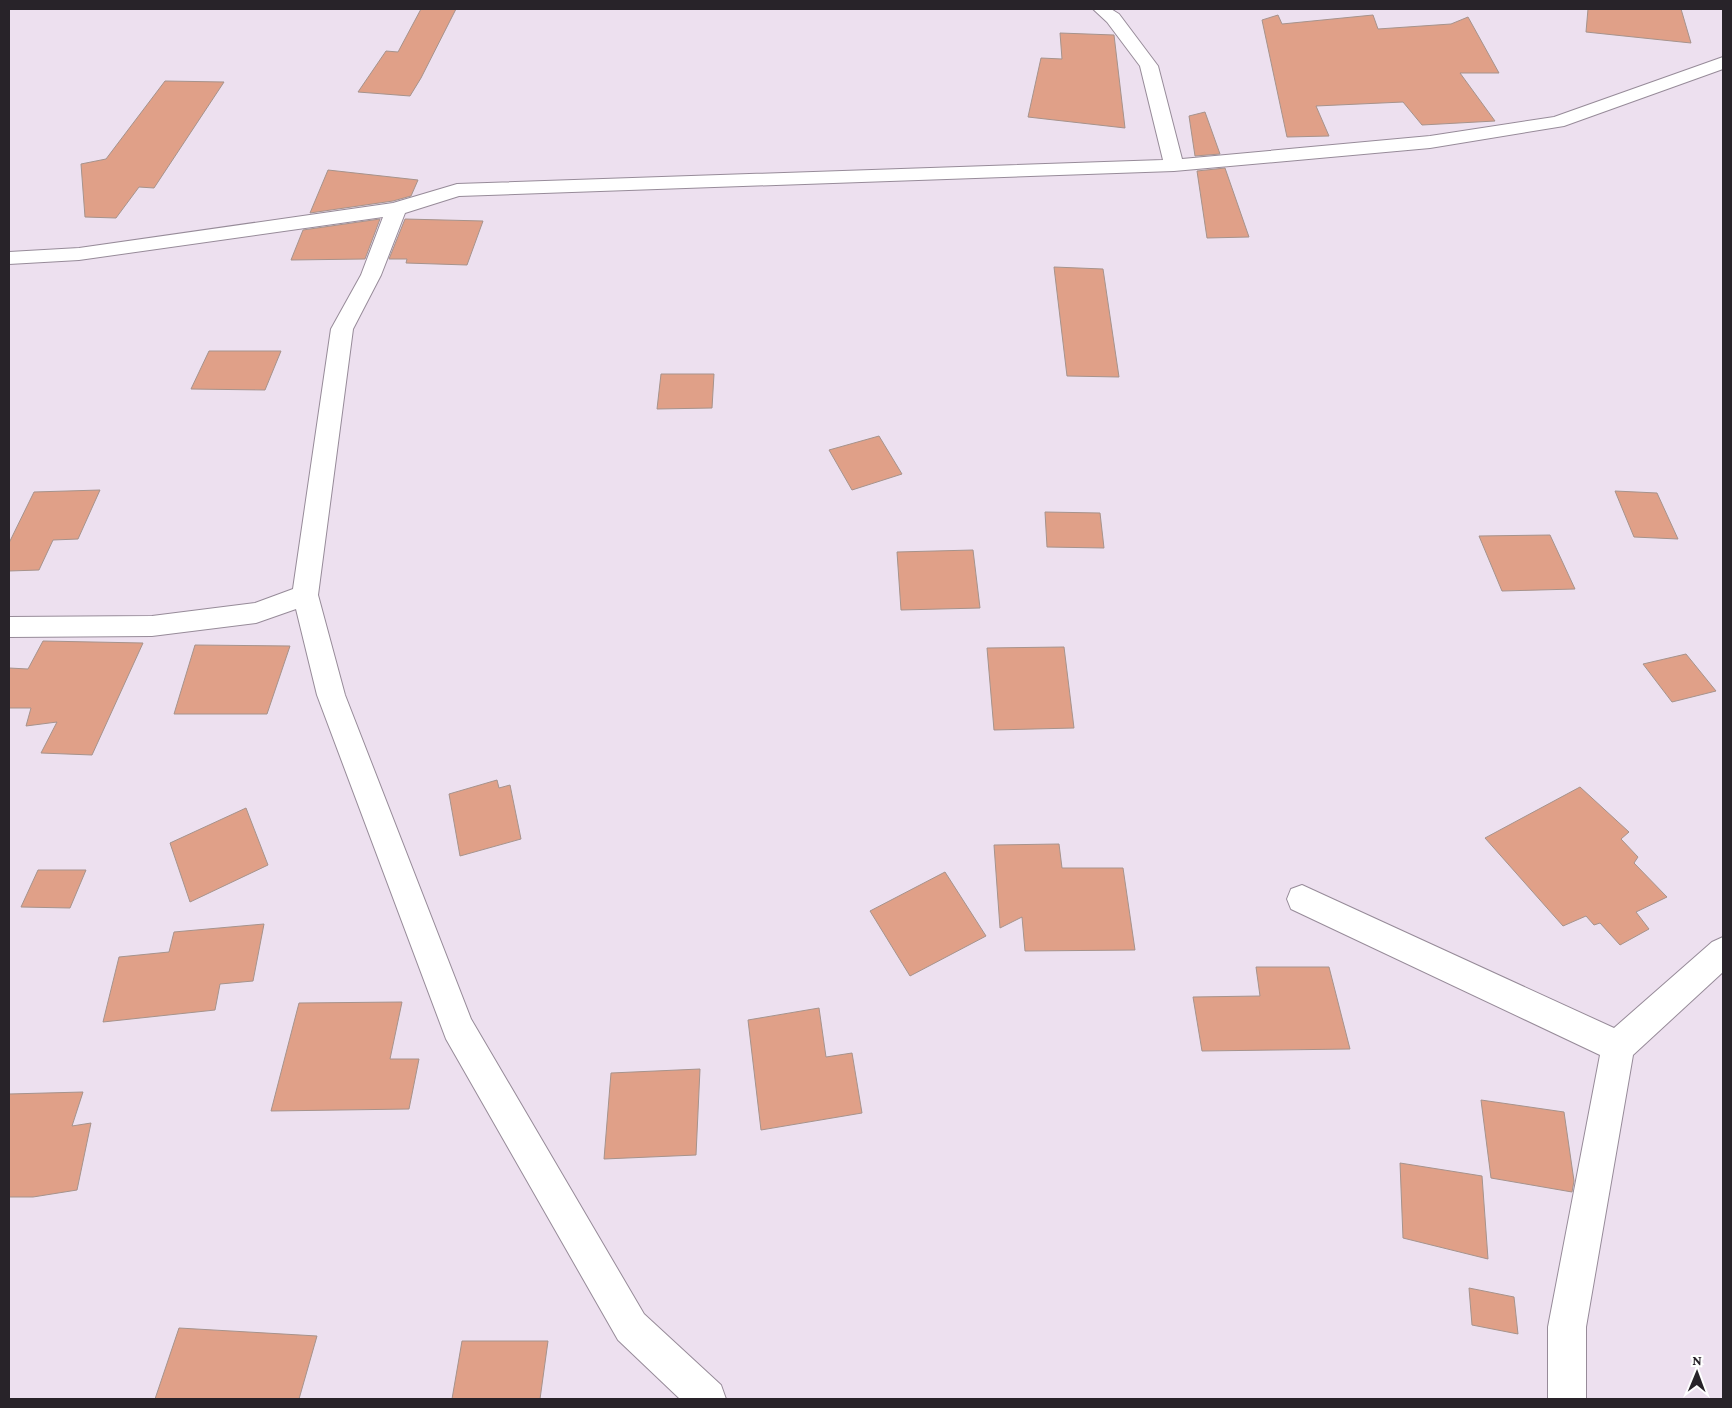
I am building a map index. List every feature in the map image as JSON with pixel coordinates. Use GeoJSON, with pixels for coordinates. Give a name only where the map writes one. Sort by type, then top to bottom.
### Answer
{"type":"FeatureCollection","features":[{"type":"Feature","properties":{"kind":"street"},"geometry":{"type":"LineString","coordinates":[[1101,9],[1113,18],[1149,66],[1174,165]]}},
{"type":"Feature","properties":{"kind":"street"},"geometry":{"type":"LineString","coordinates":[[9,258],[79,254],[396,209],[457,190],[1174,165],[1430,142],[1557,122],[1723,62]]}},
{"type":"Feature","properties":{"kind":"street"},"geometry":{"type":"LineString","coordinates":[[396,209],[371,275],[342,329],[305,595],[331,695],[458,1028],[631,1327],[707,1399]]}},
{"type":"Feature","properties":{"kind":"street"},"geometry":{"type":"LineString","coordinates":[[9,627],[152,626],[256,613],[305,595]]}},
{"type":"Feature","properties":{"kind":"street"},"geometry":{"type":"LineString","coordinates":[[1302,899],[1618,1047]]}},
{"type":"Feature","properties":{"kind":"street"},"geometry":{"type":"LineString","coordinates":[[1568,1399],[1567,1327],[1618,1047],[1723,952]]}},
{"type":"Feature","properties":{"kind":"building"},"geometry":{"type":"Polygon","coordinates":[[[421,9],[456,9],[410,96],[358,92],[386,51],[398,52],[421,9]]]}},
{"type":"Feature","properties":{"kind":"building"},"geometry":{"type":"Polygon","coordinates":[[[1588,9],[1681,9],[1691,43],[1586,32],[1588,9]]]}},
{"type":"Feature","properties":{"kind":"building"},"geometry":{"type":"Polygon","coordinates":[[[1278,15],[1282,24],[1373,15],[1378,29],[1451,24],[1468,17],[1499,73],[1460,73],[1495,121],[1422,125],[1403,102],[1316,106],[1329,136],[1287,137],[1262,20],[1278,15]]]}},
{"type":"Feature","properties":{"kind":"building"},"geometry":{"type":"Polygon","coordinates":[[[1060,33],[1114,35],[1125,128],[1028,117],[1041,58],[1062,59],[1060,33]]]}},
{"type":"Feature","properties":{"kind":"building"},"geometry":{"type":"Polygon","coordinates":[[[165,81],[224,82],[154,188],[139,187],[116,218],[85,217],[81,164],[106,159],[165,81]]]}},
{"type":"Feature","properties":{"kind":"building"},"geometry":{"type":"Polygon","coordinates":[[[1205,112],[1220,154],[1195,156],[1189,116],[1205,112]]]}},
{"type":"Feature","properties":{"kind":"building"},"geometry":{"type":"Polygon","coordinates":[[[1225,168],[1249,237],[1207,238],[1197,171],[1225,168]]]}},
{"type":"Feature","properties":{"kind":"building"},"geometry":{"type":"Polygon","coordinates":[[[328,170],[418,180],[411,196],[393,201],[310,213],[328,170]]]}},
{"type":"Feature","properties":{"kind":"building"},"geometry":{"type":"Polygon","coordinates":[[[380,219],[365,259],[291,260],[303,230],[380,219]]]}},
{"type":"Feature","properties":{"kind":"building"},"geometry":{"type":"Polygon","coordinates":[[[405,219],[483,221],[467,265],[406,263],[407,259],[389,259],[405,219]]]}},
{"type":"Feature","properties":{"kind":"building"},"geometry":{"type":"Polygon","coordinates":[[[1054,267],[1103,269],[1119,377],[1067,376],[1054,267]]]}},
{"type":"Feature","properties":{"kind":"building"},"geometry":{"type":"Polygon","coordinates":[[[209,351],[281,351],[265,390],[191,389],[209,351]]]}},
{"type":"Feature","properties":{"kind":"building"},"geometry":{"type":"Polygon","coordinates":[[[661,374],[714,374],[712,408],[657,409],[661,374]]]}},
{"type":"Feature","properties":{"kind":"building"},"geometry":{"type":"Polygon","coordinates":[[[879,436],[902,474],[852,490],[829,450],[879,436]]]}},
{"type":"Feature","properties":{"kind":"building"},"geometry":{"type":"Polygon","coordinates":[[[100,490],[78,539],[53,540],[39,570],[9,571],[9,543],[34,492],[100,490]]]}},
{"type":"Feature","properties":{"kind":"building"},"geometry":{"type":"Polygon","coordinates":[[[1615,491],[1657,493],[1678,539],[1634,537],[1615,491]]]}},
{"type":"Feature","properties":{"kind":"building"},"geometry":{"type":"Polygon","coordinates":[[[1045,512],[1100,513],[1104,548],[1047,547],[1045,512]]]}},
{"type":"Feature","properties":{"kind":"building"},"geometry":{"type":"Polygon","coordinates":[[[1550,535],[1575,589],[1502,591],[1479,536],[1550,535]]]}},
{"type":"Feature","properties":{"kind":"building"},"geometry":{"type":"Polygon","coordinates":[[[973,550],[980,608],[901,610],[897,552],[973,550]]]}},
{"type":"Feature","properties":{"kind":"building"},"geometry":{"type":"Polygon","coordinates":[[[43,641],[143,643],[92,755],[41,753],[57,722],[26,726],[31,708],[9,708],[9,668],[28,669],[43,641]]]}},
{"type":"Feature","properties":{"kind":"building"},"geometry":{"type":"Polygon","coordinates":[[[195,645],[290,646],[267,714],[174,714],[195,645]]]}},
{"type":"Feature","properties":{"kind":"building"},"geometry":{"type":"Polygon","coordinates":[[[1064,647],[1074,728],[994,730],[987,648],[1064,647]]]}},
{"type":"Feature","properties":{"kind":"building"},"geometry":{"type":"Polygon","coordinates":[[[1686,654],[1716,691],[1672,702],[1643,664],[1686,654]]]}},
{"type":"Feature","properties":{"kind":"building"},"geometry":{"type":"Polygon","coordinates":[[[497,780],[499,788],[510,785],[521,839],[460,856],[449,794],[497,780]]]}},
{"type":"Feature","properties":{"kind":"building"},"geometry":{"type":"Polygon","coordinates":[[[1580,787],[1629,832],[1621,839],[1638,857],[1634,863],[1667,897],[1636,912],[1649,929],[1620,945],[1600,923],[1594,925],[1586,916],[1563,926],[1485,838],[1580,787]]]}},
{"type":"Feature","properties":{"kind":"building"},"geometry":{"type":"Polygon","coordinates":[[[246,808],[268,865],[190,902],[170,843],[246,808]]]}},
{"type":"Feature","properties":{"kind":"building"},"geometry":{"type":"Polygon","coordinates":[[[1059,844],[1062,868],[1123,868],[1135,950],[1025,951],[1022,917],[1000,928],[994,845],[1059,844]]]}},
{"type":"Feature","properties":{"kind":"building"},"geometry":{"type":"Polygon","coordinates":[[[38,870],[86,870],[70,908],[21,907],[38,870]]]}},
{"type":"Feature","properties":{"kind":"building"},"geometry":{"type":"Polygon","coordinates":[[[945,872],[986,936],[910,976],[870,911],[945,872]]]}},
{"type":"Feature","properties":{"kind":"building"},"geometry":{"type":"Polygon","coordinates":[[[264,924],[253,981],[220,984],[215,1010],[103,1022],[119,957],[169,952],[174,932],[264,924]]]}},
{"type":"Feature","properties":{"kind":"building"},"geometry":{"type":"Polygon","coordinates":[[[1256,967],[1329,967],[1350,1049],[1202,1051],[1193,997],[1260,996],[1256,967]]]}},
{"type":"Feature","properties":{"kind":"building"},"geometry":{"type":"Polygon","coordinates":[[[402,1002],[390,1059],[419,1059],[409,1109],[271,1111],[299,1003],[402,1002]]]}},
{"type":"Feature","properties":{"kind":"building"},"geometry":{"type":"Polygon","coordinates":[[[819,1008],[826,1057],[852,1053],[862,1113],[761,1130],[748,1020],[819,1008]]]}},
{"type":"Feature","properties":{"kind":"building"},"geometry":{"type":"Polygon","coordinates":[[[700,1069],[696,1155],[604,1159],[611,1073],[700,1069]]]}},
{"type":"Feature","properties":{"kind":"building"},"geometry":{"type":"Polygon","coordinates":[[[83,1092],[72,1126],[91,1123],[77,1190],[33,1197],[9,1197],[9,1094],[83,1092]]]}},
{"type":"Feature","properties":{"kind":"building"},"geometry":{"type":"Polygon","coordinates":[[[1481,1100],[1564,1112],[1574,1181],[1572,1192],[1491,1178],[1481,1100]]]}},
{"type":"Feature","properties":{"kind":"building"},"geometry":{"type":"Polygon","coordinates":[[[1400,1163],[1482,1176],[1488,1259],[1403,1238],[1400,1163]]]}},
{"type":"Feature","properties":{"kind":"building"},"geometry":{"type":"Polygon","coordinates":[[[1469,1288],[1514,1297],[1518,1334],[1472,1325],[1469,1288]]]}},
{"type":"Feature","properties":{"kind":"building"},"geometry":{"type":"Polygon","coordinates":[[[179,1328],[317,1336],[299,1399],[155,1399],[179,1328]]]}},
{"type":"Feature","properties":{"kind":"building"},"geometry":{"type":"Polygon","coordinates":[[[462,1341],[548,1341],[540,1399],[452,1399],[462,1341]]]}}]}
